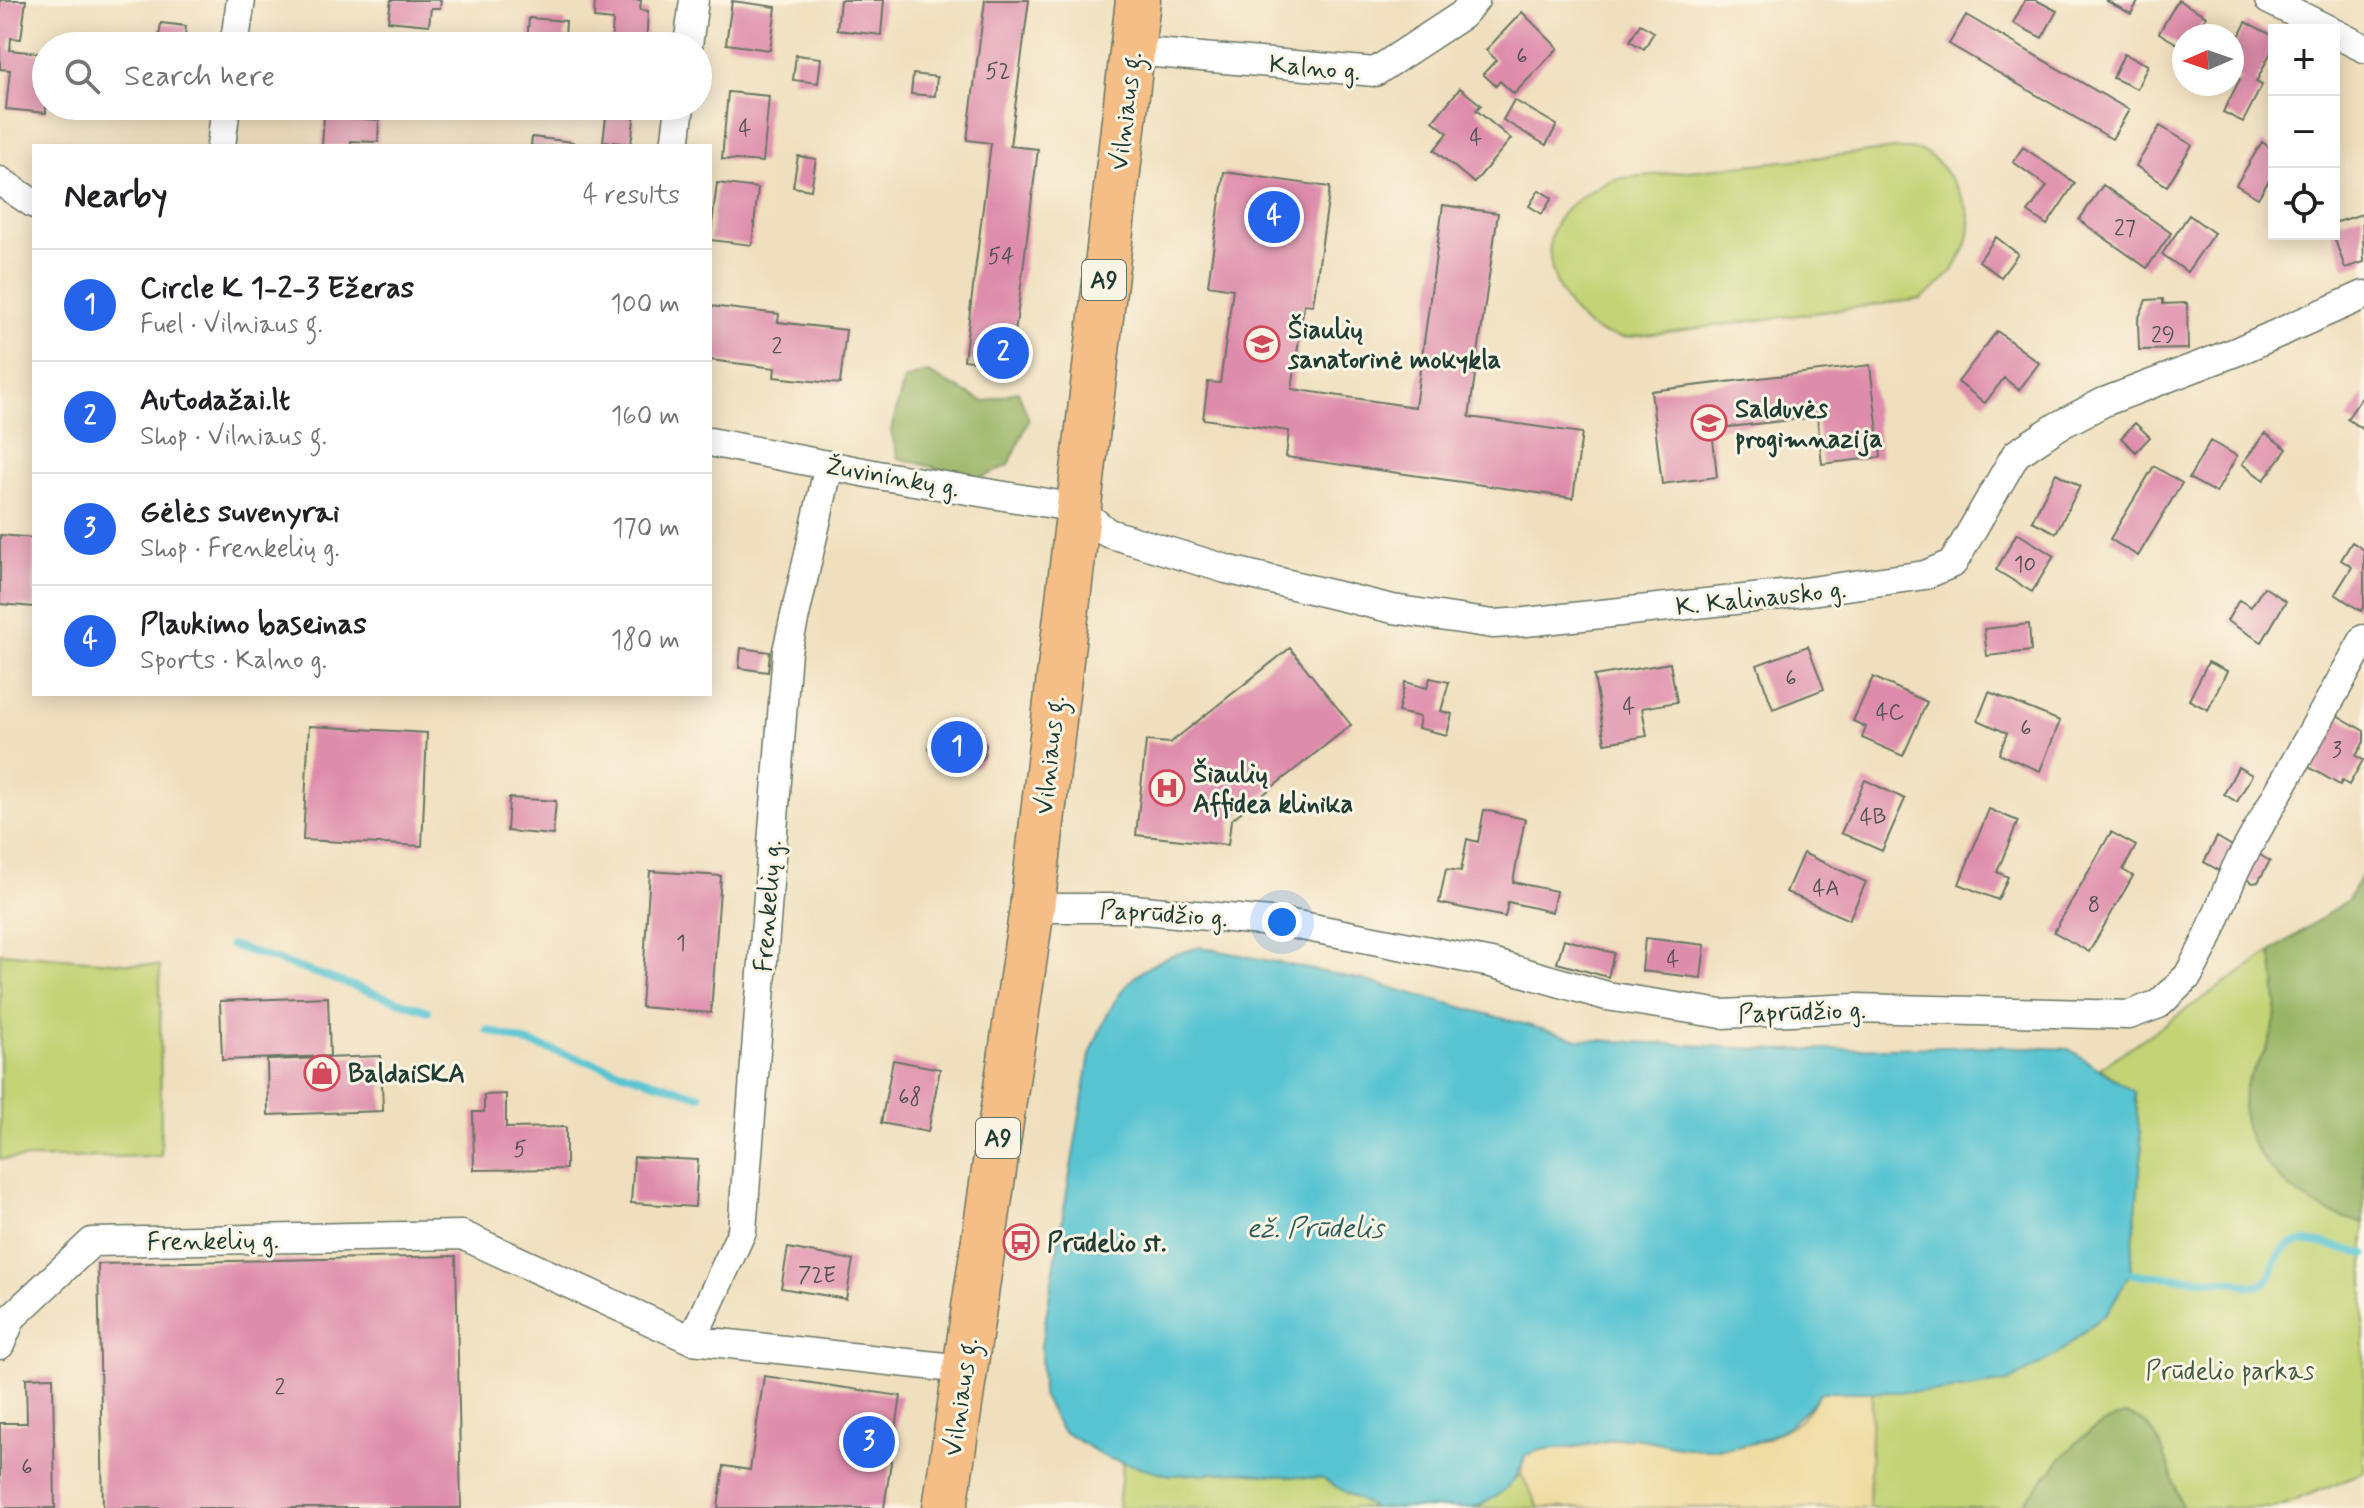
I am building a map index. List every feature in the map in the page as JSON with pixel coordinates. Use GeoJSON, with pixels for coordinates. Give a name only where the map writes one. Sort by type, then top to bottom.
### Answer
{"type":"FeatureCollection","features":[{"type":"Feature","properties":{"kind":"highway","name":"Vilniaus g."},"geometry":{"type":"LineString","coordinates":[[945,1508],[1032,908],[1138,0]]}},
{"type":"Feature","properties":{"kind":"street"},"geometry":{"type":"LineString","coordinates":[[236,32],[241,0]]}},
{"type":"Feature","properties":{"kind":"street"},"geometry":{"type":"LineString","coordinates":[[690,32],[694,0]]}},
{"type":"Feature","properties":{"kind":"street","name":"Kalno g."},"geometry":{"type":"LineString","coordinates":[[1132,51],[1375,72],[1462,15],[1475,0]]}},
{"type":"Feature","properties":{"kind":"street"},"geometry":{"type":"LineString","coordinates":[[2269,0],[2317,24]]}},
{"type":"Feature","properties":{"kind":"street"},"geometry":{"type":"LineString","coordinates":[[2340,36],[2364,48]]}},
{"type":"Feature","properties":{"kind":"street"},"geometry":{"type":"LineString","coordinates":[[221,144],[224,120]]}},
{"type":"Feature","properties":{"kind":"street"},"geometry":{"type":"LineString","coordinates":[[675,144],[678,120]]}},
{"type":"Feature","properties":{"kind":"street"},"geometry":{"type":"LineString","coordinates":[[0,181],[32,203]]}},
{"type":"Feature","properties":{"kind":"street","name":"K. Kalinausko g."},"geometry":{"type":"LineString","coordinates":[[1077,508],[1108,533],[1226,569],[1393,609],[1493,624],[1907,580],[1953,563],[2016,454],[2058,426],[2104,402],[2238,351],[2364,295]]}},
{"type":"Feature","properties":{"kind":"street","name":"Žuvininkų g."},"geometry":{"type":"LineString","coordinates":[[712,442],[1077,508]]}},
{"type":"Feature","properties":{"kind":"street","name":"Frenkelių g."},"geometry":{"type":"LineString","coordinates":[[692,1340],[742,1231],[787,651],[829,465]]}},
{"type":"Feature","properties":{"kind":"street","name":"Paprūdžio g."},"geometry":{"type":"LineString","coordinates":[[1032,908],[1123,908],[1292,924],[1491,963],[1607,996],[1722,1014],[1856,1008],[2129,1015],[2159,1004],[2188,976],[2205,944],[2236,868],[2364,639]]}},
{"type":"Feature","properties":{"kind":"street","name":"Frenkelių g."},"geometry":{"type":"LineString","coordinates":[[0,1345],[12,1317],[92,1242],[462,1235],[692,1340],[964,1369]]}},
{"type":"Feature","properties":{"kind":"green space"},"geometry":{"type":"Polygon","coordinates":[[[1896,149],[1918,150],[1937,162],[1965,203],[1970,222],[1966,246],[1955,267],[1921,299],[1623,338],[1602,333],[1587,325],[1560,292],[1551,264],[1551,236],[1555,226],[1560,216],[1576,201],[1614,179],[1896,149]]]}},
{"type":"Feature","properties":{"kind":"green space"},"geometry":{"type":"Polygon","coordinates":[[[926,372],[984,402],[1018,391],[1029,420],[1009,465],[978,479],[898,458],[891,431],[904,380],[926,372]]]}},
{"type":"Feature","properties":{"kind":"green space","name":"Prūdelio parkas"},"geometry":{"type":"Polygon","coordinates":[[[2364,871],[2364,1472],[2276,1508],[1869,1508],[1872,1392],[1939,1392],[2108,1311],[2130,1274],[2142,1149],[2134,1093],[2100,1068],[2348,900],[2364,871]]]}},
{"type":"Feature","properties":{"kind":"green space"},"geometry":{"type":"Polygon","coordinates":[[[2364,871],[2364,1224],[2318,1207],[2273,1172],[2251,1140],[2243,1104],[2247,1081],[2264,1053],[2274,1028],[2276,991],[2271,952],[2348,900],[2364,871]]]}},
{"type":"Feature","properties":{"kind":"green space"},"geometry":{"type":"Polygon","coordinates":[[[0,953],[160,966],[161,1156],[0,1159],[0,953]]]}},
{"type":"Feature","properties":{"kind":"green space"},"geometry":{"type":"Polygon","coordinates":[[[2125,1415],[2138,1419],[2157,1438],[2183,1508],[2018,1508],[2079,1440],[2093,1429],[2125,1415]]]}},
{"type":"Feature","properties":{"kind":"green space"},"geometry":{"type":"Polygon","coordinates":[[[1123,1461],[1170,1475],[1237,1472],[1323,1479],[1373,1508],[1118,1508],[1123,1461]]]}},
{"type":"Feature","properties":{"kind":"green space"},"geometry":{"type":"Polygon","coordinates":[[[1521,1474],[1539,1508],[1468,1508],[1480,1506],[1521,1474]]]}},
{"type":"Feature","properties":{"kind":"sand"},"geometry":{"type":"Polygon","coordinates":[[[1821,1392],[1872,1392],[1869,1508],[1539,1508],[1521,1474],[1525,1456],[1544,1447],[1571,1448],[1628,1437],[1737,1447],[1766,1440],[1801,1420],[1821,1392]]]}},
{"type":"Feature","properties":{"kind":"water","name":"ež. Prūdelis"},"geometry":{"type":"Polygon","coordinates":[[[1201,947],[1363,980],[1578,1039],[1780,1050],[1997,1046],[2069,1049],[2134,1092],[2142,1149],[2130,1274],[2108,1311],[2058,1354],[2008,1382],[1939,1392],[1821,1392],[1808,1408],[1779,1432],[1763,1440],[1728,1448],[1687,1448],[1627,1438],[1543,1450],[1525,1456],[1517,1474],[1504,1490],[1468,1508],[1373,1508],[1323,1479],[1237,1472],[1170,1475],[1107,1458],[1061,1430],[1042,1395],[1041,1346],[1090,1055],[1108,1013],[1129,983],[1158,962],[1201,947]]]}},
{"type":"Feature","properties":{"kind":"building"},"geometry":{"type":"Polygon","coordinates":[[[0,0],[26,0],[21,39],[11,38],[10,50],[32,52],[32,112],[6,109],[10,70],[0,69],[0,0]]]}},
{"type":"Feature","properties":{"kind":"building"},"geometry":{"type":"Polygon","coordinates":[[[391,0],[441,0],[440,8],[431,8],[429,25],[388,21],[391,0]]]}},
{"type":"Feature","properties":{"kind":"building"},"geometry":{"type":"Polygon","coordinates":[[[595,0],[641,0],[640,10],[648,11],[647,32],[612,32],[613,20],[594,18],[595,0]]]}},
{"type":"Feature","properties":{"kind":"building"},"geometry":{"type":"Polygon","coordinates":[[[840,0],[884,0],[881,35],[837,30],[840,0]]]}},
{"type":"Feature","properties":{"kind":"building"},"geometry":{"type":"Polygon","coordinates":[[[985,0],[1029,0],[1010,146],[1038,149],[1011,366],[964,360],[991,143],[967,140],[985,0]]]}},
{"type":"Feature","properties":{"kind":"building"},"geometry":{"type":"Polygon","coordinates":[[[2025,0],[2036,0],[2057,11],[2042,38],[2013,23],[2025,0]]]}},
{"type":"Feature","properties":{"kind":"building"},"geometry":{"type":"Polygon","coordinates":[[[2105,0],[2139,0],[2131,14],[2105,0]]]}},
{"type":"Feature","properties":{"kind":"building"},"geometry":{"type":"Polygon","coordinates":[[[2178,0],[2206,16],[2202,24],[2172,24],[2172,41],[2159,33],[2178,0]]]}},
{"type":"Feature","properties":{"kind":"building"},"geometry":{"type":"Polygon","coordinates":[[[732,1],[776,7],[770,50],[726,44],[732,1]]]}},
{"type":"Feature","properties":{"kind":"building"},"geometry":{"type":"Polygon","coordinates":[[[1522,12],[1558,48],[1514,94],[1500,81],[1496,86],[1483,74],[1496,60],[1486,50],[1522,12]]]}},
{"type":"Feature","properties":{"kind":"building"},"geometry":{"type":"Polygon","coordinates":[[[1966,15],[2129,110],[2112,139],[1949,44],[1966,15]]]}},
{"type":"Feature","properties":{"kind":"building"},"geometry":{"type":"Polygon","coordinates":[[[529,18],[566,21],[565,32],[528,32],[529,18]]]}},
{"type":"Feature","properties":{"kind":"building"},"geometry":{"type":"Polygon","coordinates":[[[2246,22],[2268,33],[2268,58],[2256,82],[2262,85],[2243,122],[2223,112],[2231,96],[2244,96],[2246,22]]]}},
{"type":"Feature","properties":{"kind":"building"},"geometry":{"type":"Polygon","coordinates":[[[161,23],[186,26],[185,32],[160,32],[161,23]]]}},
{"type":"Feature","properties":{"kind":"building"},"geometry":{"type":"Polygon","coordinates":[[[1640,24],[1654,32],[1644,49],[1630,41],[1640,24]]]}},
{"type":"Feature","properties":{"kind":"building"},"geometry":{"type":"Polygon","coordinates":[[[2124,54],[2148,65],[2137,89],[2113,78],[2124,54]]]}},
{"type":"Feature","properties":{"kind":"building"},"geometry":{"type":"Polygon","coordinates":[[[796,55],[821,58],[818,83],[793,80],[796,55]]]}},
{"type":"Feature","properties":{"kind":"building"},"geometry":{"type":"Polygon","coordinates":[[[913,74],[937,77],[935,96],[911,94],[913,74]]]}},
{"type":"Feature","properties":{"kind":"building"},"geometry":{"type":"Polygon","coordinates":[[[1460,88],[1481,105],[1476,110],[1511,139],[1474,183],[1434,150],[1448,133],[1433,121],[1460,88]]]}},
{"type":"Feature","properties":{"kind":"building"},"geometry":{"type":"Polygon","coordinates":[[[728,92],[769,96],[763,162],[722,159],[728,92]]]}},
{"type":"Feature","properties":{"kind":"building"},"geometry":{"type":"Polygon","coordinates":[[[1514,100],[1557,125],[1546,145],[1503,120],[1514,100]]]}},
{"type":"Feature","properties":{"kind":"building"},"geometry":{"type":"Polygon","coordinates":[[[324,120],[379,120],[378,142],[322,144],[324,120]]]}},
{"type":"Feature","properties":{"kind":"building"},"geometry":{"type":"Polygon","coordinates":[[[606,120],[634,120],[631,144],[603,141],[606,120]]]}},
{"type":"Feature","properties":{"kind":"building"},"geometry":{"type":"Polygon","coordinates":[[[2160,126],[2192,145],[2167,186],[2136,166],[2160,126]]]}},
{"type":"Feature","properties":{"kind":"building"},"geometry":{"type":"Polygon","coordinates":[[[532,137],[573,142],[572,144],[531,144],[532,137]]]}},
{"type":"Feature","properties":{"kind":"building"},"geometry":{"type":"Polygon","coordinates":[[[2262,142],[2268,146],[2268,182],[2258,198],[2236,185],[2262,142]]]}},
{"type":"Feature","properties":{"kind":"building"},"geometry":{"type":"Polygon","coordinates":[[[2023,147],[2075,183],[2047,225],[2028,212],[2047,186],[2013,162],[2023,147]]]}},
{"type":"Feature","properties":{"kind":"building"},"geometry":{"type":"Polygon","coordinates":[[[798,156],[816,159],[811,190],[793,187],[798,156]]]}},
{"type":"Feature","properties":{"kind":"building","name":"Šiaulių sanatorinė mokykla"},"geometry":{"type":"Polygon","coordinates":[[[1224,172],[1330,187],[1313,305],[1304,304],[1292,389],[1415,407],[1443,205],[1498,213],[1469,417],[1582,433],[1573,498],[1286,457],[1289,431],[1203,419],[1208,382],[1220,383],[1233,289],[1208,285],[1224,172]]]}},
{"type":"Feature","properties":{"kind":"building"},"geometry":{"type":"Polygon","coordinates":[[[717,183],[758,188],[752,245],[712,240],[717,183]]]}},
{"type":"Feature","properties":{"kind":"building"},"geometry":{"type":"Polygon","coordinates":[[[2103,185],[2171,233],[2147,268],[2079,220],[2103,185]]]}},
{"type":"Feature","properties":{"kind":"building"},"geometry":{"type":"Polygon","coordinates":[[[1539,190],[1552,198],[1542,214],[1529,206],[1539,190]]]}},
{"type":"Feature","properties":{"kind":"building"},"geometry":{"type":"Polygon","coordinates":[[[2362,214],[2364,262],[2345,268],[2335,240],[2340,240],[2340,221],[2362,214]]]}},
{"type":"Feature","properties":{"kind":"building"},"geometry":{"type":"Polygon","coordinates":[[[2189,215],[2214,233],[2187,272],[2162,254],[2189,215]]]}},
{"type":"Feature","properties":{"kind":"building"},"geometry":{"type":"Polygon","coordinates":[[[1996,237],[2018,254],[2001,277],[1979,261],[1996,237]]]}},
{"type":"Feature","properties":{"kind":"building"},"geometry":{"type":"Polygon","coordinates":[[[2163,299],[2163,304],[2187,303],[2188,349],[2139,350],[2138,320],[2146,300],[2163,299]]]}},
{"type":"Feature","properties":{"kind":"building"},"geometry":{"type":"Polygon","coordinates":[[[712,306],[779,314],[778,322],[846,330],[840,384],[774,377],[775,368],[712,360],[712,306]]]}},
{"type":"Feature","properties":{"kind":"building"},"geometry":{"type":"Polygon","coordinates":[[[1997,331],[2039,363],[2019,390],[2004,378],[1985,403],[1958,382],[1997,331]]]}},
{"type":"Feature","properties":{"kind":"building","name":"Salduvės progimnazija"},"geometry":{"type":"Polygon","coordinates":[[[1870,365],[1881,457],[1822,464],[1817,417],[1712,429],[1717,477],[1662,484],[1651,391],[1870,365]]]}},
{"type":"Feature","properties":{"kind":"building"},"geometry":{"type":"Polygon","coordinates":[[[2364,394],[2364,430],[2347,419],[2364,394]]]}},
{"type":"Feature","properties":{"kind":"building"},"geometry":{"type":"Polygon","coordinates":[[[2135,423],[2150,437],[2136,452],[2121,438],[2135,423]]]}},
{"type":"Feature","properties":{"kind":"building"},"geometry":{"type":"Polygon","coordinates":[[[2265,433],[2287,449],[2264,480],[2242,464],[2265,433]]]}},
{"type":"Feature","properties":{"kind":"building"},"geometry":{"type":"Polygon","coordinates":[[[2210,441],[2237,456],[2216,493],[2189,478],[2210,441]]]}},
{"type":"Feature","properties":{"kind":"building"},"geometry":{"type":"Polygon","coordinates":[[[2154,466],[2182,483],[2138,556],[2110,539],[2154,466]]]}},
{"type":"Feature","properties":{"kind":"building"},"geometry":{"type":"Polygon","coordinates":[[[2056,473],[2080,486],[2056,533],[2032,521],[2056,473]]]}},
{"type":"Feature","properties":{"kind":"building"},"geometry":{"type":"Polygon","coordinates":[[[2017,533],[2054,556],[2032,592],[1996,570],[2017,533]]]}},
{"type":"Feature","properties":{"kind":"building"},"geometry":{"type":"Polygon","coordinates":[[[0,535],[32,538],[32,607],[0,604],[0,535]]]}},
{"type":"Feature","properties":{"kind":"building"},"geometry":{"type":"Polygon","coordinates":[[[2352,542],[2364,550],[2364,606],[2361,611],[2335,594],[2352,567],[2341,560],[2352,542]]]}},
{"type":"Feature","properties":{"kind":"building"},"geometry":{"type":"Polygon","coordinates":[[[2264,587],[2286,601],[2262,642],[2227,621],[2239,600],[2251,607],[2264,587]]]}},
{"type":"Feature","properties":{"kind":"building"},"geometry":{"type":"Polygon","coordinates":[[[2029,624],[2031,651],[1987,656],[1984,629],[2029,624]]]}},
{"type":"Feature","properties":{"kind":"building"},"geometry":{"type":"Polygon","coordinates":[[[1808,646],[1824,689],[1773,709],[1757,665],[1808,646]]]}},
{"type":"Feature","properties":{"kind":"building"},"geometry":{"type":"Polygon","coordinates":[[[741,648],[770,652],[768,672],[739,668],[741,648]]]}},
{"type":"Feature","properties":{"kind":"building"},"geometry":{"type":"Polygon","coordinates":[[[1290,648],[1351,725],[1231,820],[1228,845],[1136,835],[1146,741],[1170,743],[1290,648]]]}},
{"type":"Feature","properties":{"kind":"building"},"geometry":{"type":"Polygon","coordinates":[[[2208,662],[2227,671],[2208,710],[2189,700],[2208,662]]]}},
{"type":"Feature","properties":{"kind":"building"},"geometry":{"type":"Polygon","coordinates":[[[1670,663],[1677,702],[1642,708],[1647,736],[1605,743],[1594,676],[1670,663]]]}},
{"type":"Feature","properties":{"kind":"building"},"geometry":{"type":"Polygon","coordinates":[[[1873,677],[1927,702],[1903,756],[1862,738],[1866,727],[1853,721],[1873,677]]]}},
{"type":"Feature","properties":{"kind":"building"},"geometry":{"type":"Polygon","coordinates":[[[1430,678],[1449,682],[1441,711],[1452,714],[1447,735],[1418,728],[1420,717],[1398,712],[1405,682],[1427,688],[1430,678]]]}},
{"type":"Feature","properties":{"kind":"building"},"geometry":{"type":"Polygon","coordinates":[[[1989,692],[2060,721],[2040,771],[1999,754],[2007,733],[1978,720],[1989,692]]]}},
{"type":"Feature","properties":{"kind":"building"},"geometry":{"type":"Polygon","coordinates":[[[2335,714],[2364,731],[2364,742],[2356,756],[2363,760],[2349,785],[2342,781],[2340,785],[2305,765],[2335,714]]]}},
{"type":"Feature","properties":{"kind":"building"},"geometry":{"type":"Polygon","coordinates":[[[309,726],[427,733],[422,846],[303,840],[309,726]]]}},
{"type":"Feature","properties":{"kind":"building"},"geometry":{"type":"Polygon","coordinates":[[[940,727],[950,728],[957,741],[955,752],[947,763],[936,762],[929,749],[930,738],[940,727]]]}},
{"type":"Feature","properties":{"kind":"building"},"geometry":{"type":"Polygon","coordinates":[[[968,731],[979,733],[986,745],[984,757],[976,767],[964,766],[958,753],[959,742],[968,731]]]}},
{"type":"Feature","properties":{"kind":"building"},"geometry":{"type":"Polygon","coordinates":[[[2238,767],[2252,775],[2237,802],[2224,794],[2238,767]]]}},
{"type":"Feature","properties":{"kind":"building"},"geometry":{"type":"Polygon","coordinates":[[[1865,780],[1905,799],[1882,851],[1841,833],[1865,780]]]}},
{"type":"Feature","properties":{"kind":"building"},"geometry":{"type":"Polygon","coordinates":[[[509,798],[556,801],[553,835],[507,831],[509,798]]]}},
{"type":"Feature","properties":{"kind":"building"},"geometry":{"type":"Polygon","coordinates":[[[1989,809],[2018,821],[1997,872],[2008,877],[1998,900],[1959,884],[1989,809]]]}},
{"type":"Feature","properties":{"kind":"building"},"geometry":{"type":"Polygon","coordinates":[[[1484,810],[1525,819],[1513,882],[1556,891],[1552,912],[1508,902],[1505,917],[1439,903],[1446,869],[1461,871],[1467,839],[1478,842],[1484,810]]]}},
{"type":"Feature","properties":{"kind":"building"},"geometry":{"type":"Polygon","coordinates":[[[2111,832],[2136,846],[2123,870],[2133,876],[2089,952],[2054,932],[2111,832]]]}},
{"type":"Feature","properties":{"kind":"building"},"geometry":{"type":"Polygon","coordinates":[[[2217,837],[2234,847],[2220,871],[2204,862],[2217,837]]]}},
{"type":"Feature","properties":{"kind":"building"},"geometry":{"type":"Polygon","coordinates":[[[2255,852],[2270,861],[2258,882],[2253,883],[2241,876],[2255,852]]]}},
{"type":"Feature","properties":{"kind":"building"},"geometry":{"type":"Polygon","coordinates":[[[1803,853],[1866,882],[1849,920],[1786,892],[1803,853]]]}},
{"type":"Feature","properties":{"kind":"building"},"geometry":{"type":"Polygon","coordinates":[[[650,871],[721,876],[711,1013],[641,1007],[650,871]]]}},
{"type":"Feature","properties":{"kind":"building"},"geometry":{"type":"Polygon","coordinates":[[[1645,938],[1705,945],[1701,978],[1642,971],[1645,938]]]}},
{"type":"Feature","properties":{"kind":"building"},"geometry":{"type":"Polygon","coordinates":[[[1564,939],[1614,953],[1608,977],[1557,963],[1564,939]]]}},
{"type":"Feature","properties":{"kind":"building"},"geometry":{"type":"Polygon","coordinates":[[[328,997],[330,1056],[222,1060],[220,1001],[328,997]]]}},
{"type":"Feature","properties":{"kind":"building"},"geometry":{"type":"Polygon","coordinates":[[[381,1056],[383,1111],[268,1115],[267,1060],[381,1056]]]}},
{"type":"Feature","properties":{"kind":"building"},"geometry":{"type":"Polygon","coordinates":[[[893,1060],[940,1069],[928,1132],[881,1123],[893,1060]]]}},
{"type":"Feature","properties":{"kind":"building"},"geometry":{"type":"Polygon","coordinates":[[[506,1094],[506,1128],[566,1127],[566,1169],[474,1170],[473,1112],[484,1112],[484,1095],[506,1094]]]}},
{"type":"Feature","properties":{"kind":"building"},"geometry":{"type":"Polygon","coordinates":[[[634,1157],[698,1160],[695,1207],[631,1203],[634,1157]]]}},
{"type":"Feature","properties":{"kind":"building"},"geometry":{"type":"Polygon","coordinates":[[[788,1248],[853,1260],[846,1299],[781,1288],[788,1248]]]}},
{"type":"Feature","properties":{"kind":"building"},"geometry":{"type":"Polygon","coordinates":[[[456,1256],[461,1508],[103,1508],[98,1264],[456,1256]]]}},
{"type":"Feature","properties":{"kind":"building"},"geometry":{"type":"Polygon","coordinates":[[[764,1376],[901,1396],[884,1508],[718,1508],[724,1466],[750,1470],[764,1376]]]}},
{"type":"Feature","properties":{"kind":"building"},"geometry":{"type":"Polygon","coordinates":[[[53,1377],[55,1508],[0,1508],[0,1423],[27,1423],[26,1378],[53,1377]]]}},
{"type":"Feature","properties":{"kind":"waterway"},"geometry":{"type":"LineString","coordinates":[[231,945],[428,1011]]}},
{"type":"Feature","properties":{"kind":"waterway"},"geometry":{"type":"LineString","coordinates":[[487,1030],[700,1096]]}},
{"type":"Feature","properties":{"kind":"waterway"},"geometry":{"type":"LineString","coordinates":[[2130,1274],[2237,1282],[2251,1286],[2267,1281],[2282,1251],[2298,1242],[2316,1242],[2364,1254]]}},
{"type":"Feature","properties":{"kind":"place","name":"Plaukimo baseinas"},"geometry":{"type":"Point","coordinates":[1274,217]}},
{"type":"Feature","properties":{"kind":"place","name":"Šiaulių sanatorinė mokykla"},"geometry":{"type":"Point","coordinates":[1262,344]}},
{"type":"Feature","properties":{"kind":"place","name":"Autodažai.lt"},"geometry":{"type":"Point","coordinates":[1003,353]}},
{"type":"Feature","properties":{"kind":"place","name":"Salduvės progimnazija"},"geometry":{"type":"Point","coordinates":[1709,423]}},
{"type":"Feature","properties":{"kind":"place","name":"Circle K 1-2-3 Ežeras"},"geometry":{"type":"Point","coordinates":[957,747]}},
{"type":"Feature","properties":{"kind":"place","name":"Šiaulių Affidea klinika"},"geometry":{"type":"Point","coordinates":[1167,788]}},
{"type":"Feature","properties":{"kind":"place","name":"BaldaiSKA"},"geometry":{"type":"Point","coordinates":[322,1073]}},
{"type":"Feature","properties":{"kind":"place","name":"Prūdelio st."},"geometry":{"type":"Point","coordinates":[1021,1242]}},
{"type":"Feature","properties":{"kind":"place","name":"Gėlės suvenyrai"},"geometry":{"type":"Point","coordinates":[869,1442]}}]}
